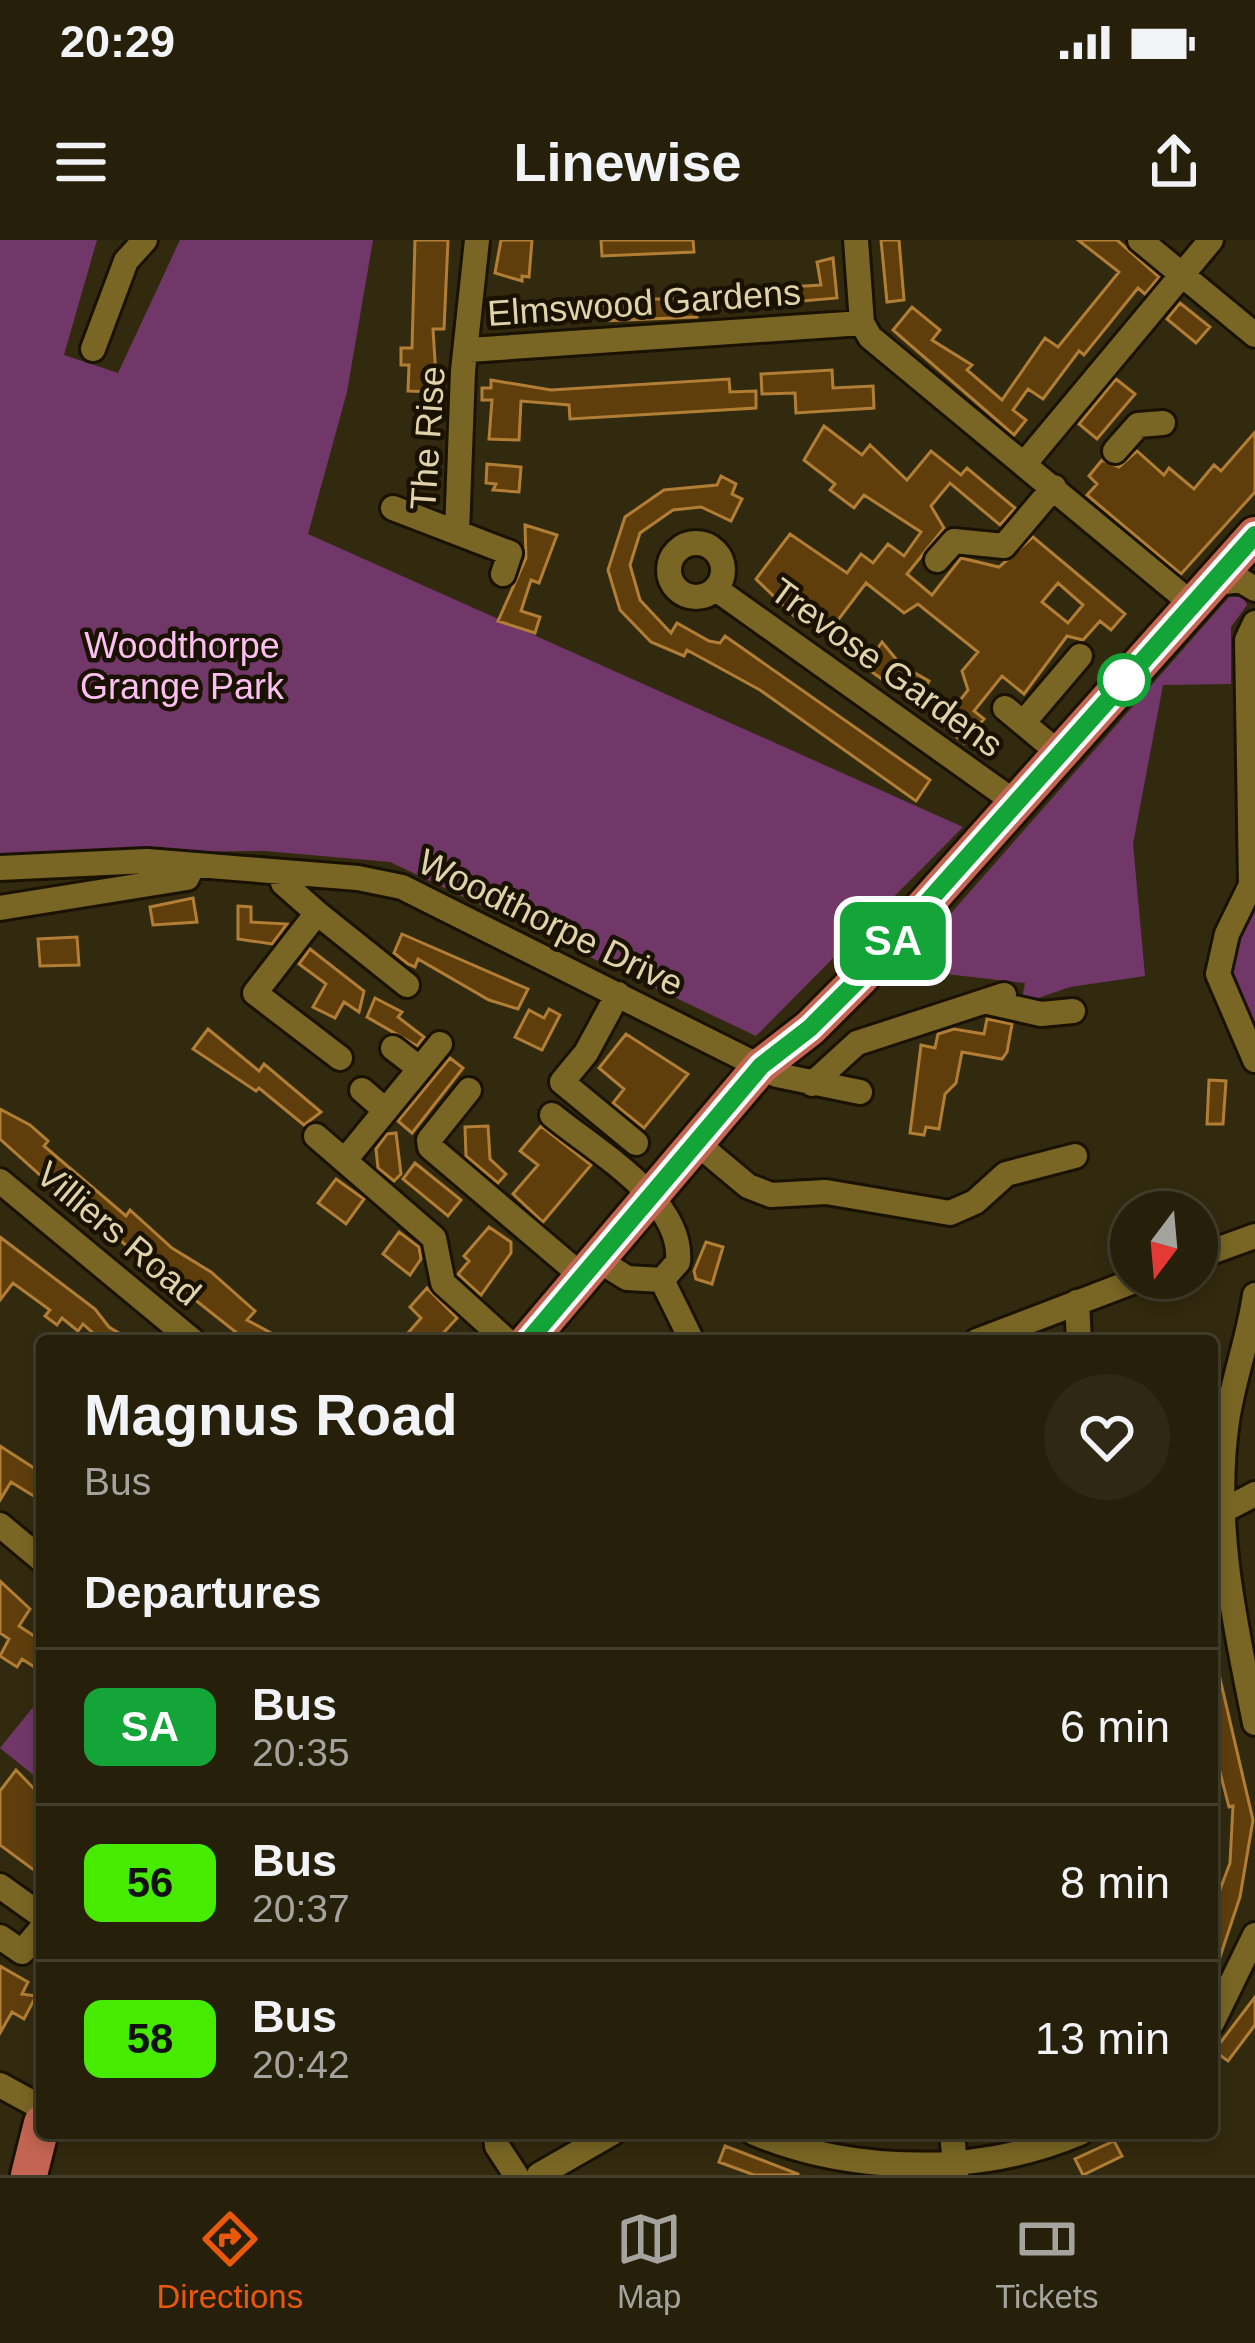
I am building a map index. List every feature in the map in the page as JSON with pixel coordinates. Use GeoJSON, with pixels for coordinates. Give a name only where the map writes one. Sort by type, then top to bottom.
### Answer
{"type":"FeatureCollection","features":[{"type":"Feature","properties":{"kind":"highway"},"geometry":{"type":"LineString","coordinates":[[533,1335],[724,1116],[784,1075],[810,1028],[1255,535]]}},
{"type":"Feature","properties":{"kind":"highway"},"geometry":{"type":"LineString","coordinates":[[35,2174],[40,2139]]}},
{"type":"Feature","properties":{"kind":"street"},"geometry":{"type":"LineString","coordinates":[[93,350],[126,261],[146,240]]}},
{"type":"Feature","properties":{"kind":"street","name":"Elmswood Gardens"},"geometry":{"type":"LineString","coordinates":[[477,240],[470,350],[862,323]]}},
{"type":"Feature","properties":{"kind":"street"},"geometry":{"type":"LineString","coordinates":[[856,240],[862,323],[870,337],[1054,487],[1201,594],[1240,580],[1255,589]]}},
{"type":"Feature","properties":{"kind":"street"},"geometry":{"type":"LineString","coordinates":[[1140,240],[1255,334]]}},
{"type":"Feature","properties":{"kind":"street"},"geometry":{"type":"LineString","coordinates":[[1025,463],[1211,240]]}},
{"type":"Feature","properties":{"kind":"street","name":"The Rise"},"geometry":{"type":"LineString","coordinates":[[457,532],[463,370],[470,350]]}},
{"type":"Feature","properties":{"kind":"street"},"geometry":{"type":"LineString","coordinates":[[1115,451],[1138,425],[1163,423]]}},
{"type":"Feature","properties":{"kind":"street"},"geometry":{"type":"LineString","coordinates":[[937,560],[954,541],[1004,546],[1054,487]]}},
{"type":"Feature","properties":{"kind":"street","name":"The Rise"},"geometry":{"type":"LineString","coordinates":[[393,508],[510,553],[503,574]]}},
{"type":"Feature","properties":{"kind":"street","name":"Trevose Gardens"},"geometry":{"type":"LineString","coordinates":[[716,589],[1016,803]]}},
{"type":"Feature","properties":{"kind":"street"},"geometry":{"type":"LineString","coordinates":[[1255,623],[1247,640],[1253,887],[1227,934],[1219,974],[1255,1060]]}},
{"type":"Feature","properties":{"kind":"street"},"geometry":{"type":"LineString","coordinates":[[1060,754],[1014,715],[1080,656]]}},
{"type":"Feature","properties":{"kind":"street","name":"Woodthorpe Drive"},"geometry":{"type":"LineString","coordinates":[[0,908],[187,878],[193,865]]}},
{"type":"Feature","properties":{"kind":"street","name":"Woodthorpe Drive"},"geometry":{"type":"LineString","coordinates":[[0,868],[193,865],[402,887],[784,1075],[860,1092]]}},
{"type":"Feature","properties":{"kind":"street"},"geometry":{"type":"LineString","coordinates":[[281,873],[283,883],[406,985]]}},
{"type":"Feature","properties":{"kind":"street"},"geometry":{"type":"LineString","coordinates":[[317,913],[255,993],[340,1058]]}},
{"type":"Feature","properties":{"kind":"street"},"geometry":{"type":"LineString","coordinates":[[618,994],[586,1053],[562,1082],[636,1144]]}},
{"type":"Feature","properties":{"kind":"street"},"geometry":{"type":"LineString","coordinates":[[784,1075],[856,1043],[996,999],[1041,1014],[1073,1011]]}},
{"type":"Feature","properties":{"kind":"street"},"geometry":{"type":"LineString","coordinates":[[440,1043],[385,1110],[329,1155],[434,1238],[445,1286],[500,1335]]}},
{"type":"Feature","properties":{"kind":"street"},"geometry":{"type":"LineString","coordinates":[[393,1048],[418,1068]]}},
{"type":"Feature","properties":{"kind":"street"},"geometry":{"type":"LineString","coordinates":[[362,1090],[385,1110]]}},
{"type":"Feature","properties":{"kind":"street"},"geometry":{"type":"LineString","coordinates":[[469,1090],[429,1140],[430,1147],[590,1269],[662,1280]]}},
{"type":"Feature","properties":{"kind":"street"},"geometry":{"type":"LineString","coordinates":[[552,1115],[652,1198],[680,1247],[678,1262],[662,1280]]}},
{"type":"Feature","properties":{"kind":"street"},"geometry":{"type":"LineString","coordinates":[[699,1144],[742,1182],[771,1195],[815,1191],[950,1213],[975,1202],[1006,1174],[1074,1152]]}},
{"type":"Feature","properties":{"kind":"street","name":"Villiers Road"},"geometry":{"type":"LineString","coordinates":[[0,1181],[186,1335]]}},
{"type":"Feature","properties":{"kind":"street"},"geometry":{"type":"LineString","coordinates":[[1218,1249],[1255,1235]]}},
{"type":"Feature","properties":{"kind":"street"},"geometry":{"type":"LineString","coordinates":[[662,1280],[689,1335]]}},
{"type":"Feature","properties":{"kind":"street"},"geometry":{"type":"LineString","coordinates":[[993,1335],[1110,1290]]}},
{"type":"Feature","properties":{"kind":"street"},"geometry":{"type":"LineString","coordinates":[[1218,1504],[1227,1420],[1255,1295]]}},
{"type":"Feature","properties":{"kind":"street"},"geometry":{"type":"LineString","coordinates":[[1078,1303],[1079,1335]]}},
{"type":"Feature","properties":{"kind":"street"},"geometry":{"type":"LineString","coordinates":[[1218,1512],[1255,1494]]}},
{"type":"Feature","properties":{"kind":"street"},"geometry":{"type":"LineString","coordinates":[[1218,1519],[1255,1723]]}},
{"type":"Feature","properties":{"kind":"street"},"geometry":{"type":"LineString","coordinates":[[0,1525],[36,1555]]}},
{"type":"Feature","properties":{"kind":"street"},"geometry":{"type":"LineString","coordinates":[[0,1886],[36,1912]]}},
{"type":"Feature","properties":{"kind":"street"},"geometry":{"type":"LineString","coordinates":[[0,1937],[22,1952],[36,1935]]}},
{"type":"Feature","properties":{"kind":"street"},"geometry":{"type":"LineString","coordinates":[[1218,2011],[1255,1935]]}},
{"type":"Feature","properties":{"kind":"street"},"geometry":{"type":"LineString","coordinates":[[0,2085],[36,2105]]}},
{"type":"Feature","properties":{"kind":"street"},"geometry":{"type":"LineString","coordinates":[[496,2139],[516,2175]]}},
{"type":"Feature","properties":{"kind":"street"},"geometry":{"type":"LineString","coordinates":[[538,2175],[601,2139]]}},
{"type":"Feature","properties":{"kind":"street"},"geometry":{"type":"LineString","coordinates":[[774,2139],[875,2170],[956,2173],[1006,2162],[1065,2139]]}},
{"type":"Feature","properties":{"kind":"street"},"geometry":{"type":"LineString","coordinates":[[953,2139],[956,2173]]}},
{"type":"Feature","properties":{"kind":"green space","name":"Woodthorpe Grange Park"},"geometry":{"type":"Polygon","coordinates":[[[0,240],[97,240],[64,355],[118,373],[180,240],[373,240],[347,392],[308,534],[963,827],[756,1036],[390,862],[265,851],[0,854],[0,240]]]}},
{"type":"Feature","properties":{"kind":"green space"},"geometry":{"type":"Polygon","coordinates":[[[1229,597],[1243,597],[1247,605],[1231,627],[1231,684],[1163,685],[1133,844],[1145,976],[1070,987],[1021,1004],[1025,983],[902,969],[1229,597]]]}},
{"type":"Feature","properties":{"kind":"green space"},"geometry":{"type":"Polygon","coordinates":[[[1254,907],[1255,1032],[1229,969],[1233,941],[1254,907]]]}},
{"type":"Feature","properties":{"kind":"green space"},"geometry":{"type":"Polygon","coordinates":[[[36,1703],[36,1777],[0,1748],[36,1703]]]}},
{"type":"Feature","properties":{"kind":"building"},"geometry":{"type":"Polygon","coordinates":[[[415,240],[448,240],[444,329],[433,329],[437,392],[408,391],[409,365],[401,365],[401,348],[412,348],[415,240]]]}},
{"type":"Feature","properties":{"kind":"building"},"geometry":{"type":"Polygon","coordinates":[[[501,240],[532,240],[529,277],[522,276],[522,281],[495,273],[501,240]]]}},
{"type":"Feature","properties":{"kind":"building"},"geometry":{"type":"Polygon","coordinates":[[[601,240],[693,240],[694,252],[602,256],[601,240]]]}},
{"type":"Feature","properties":{"kind":"building"},"geometry":{"type":"Polygon","coordinates":[[[881,240],[899,240],[904,300],[887,302],[881,240]]]}},
{"type":"Feature","properties":{"kind":"building"},"geometry":{"type":"Polygon","coordinates":[[[1078,240],[1117,240],[1159,277],[1145,294],[1138,288],[1084,355],[1079,351],[1043,399],[1028,389],[1013,410],[1026,420],[1014,435],[893,330],[912,307],[940,330],[932,340],[972,365],[967,370],[1002,400],[1045,338],[1058,347],[1119,272],[1078,240]]]}},
{"type":"Feature","properties":{"kind":"building"},"geometry":{"type":"Polygon","coordinates":[[[833,258],[837,298],[708,309],[706,292],[821,285],[817,262],[833,258]]]}},
{"type":"Feature","properties":{"kind":"building"},"geometry":{"type":"Polygon","coordinates":[[[598,299],[599,313],[489,326],[489,313],[500,312],[499,303],[523,302],[523,307],[598,299]]]}},
{"type":"Feature","properties":{"kind":"building"},"geometry":{"type":"Polygon","coordinates":[[[644,299],[697,299],[697,317],[602,321],[600,306],[644,299]]]}},
{"type":"Feature","properties":{"kind":"building"},"geometry":{"type":"Polygon","coordinates":[[[1180,303],[1210,327],[1196,343],[1167,319],[1180,303]]]}},
{"type":"Feature","properties":{"kind":"building"},"geometry":{"type":"Polygon","coordinates":[[[832,370],[833,388],[873,386],[874,408],[796,413],[795,393],[762,394],[761,374],[832,370]]]}},
{"type":"Feature","properties":{"kind":"building"},"geometry":{"type":"Polygon","coordinates":[[[729,379],[730,392],[756,391],[756,408],[570,419],[569,405],[521,401],[519,440],[489,439],[492,400],[482,400],[482,388],[491,388],[491,380],[551,390],[729,379]]]}},
{"type":"Feature","properties":{"kind":"building"},"geometry":{"type":"Polygon","coordinates":[[[1116,379],[1135,394],[1097,439],[1079,424],[1116,379]]]}},
{"type":"Feature","properties":{"kind":"building"},"geometry":{"type":"Polygon","coordinates":[[[824,426],[862,455],[870,445],[907,480],[931,451],[961,475],[967,468],[1015,508],[1000,525],[950,483],[931,506],[944,528],[907,574],[932,595],[961,558],[999,567],[1033,537],[1125,614],[1111,630],[1100,621],[1083,640],[1067,636],[1024,694],[1002,676],[974,711],[984,719],[964,743],[942,724],[968,690],[962,671],[978,652],[918,604],[904,613],[866,583],[829,632],[799,610],[794,616],[756,579],[790,534],[847,573],[861,554],[873,563],[888,544],[904,556],[921,532],[864,495],[854,508],[830,490],[835,484],[804,460],[824,426]],[[1058,583],[1042,602],[1068,623],[1083,605],[1058,583]]]}},
{"type":"Feature","properties":{"kind":"building"},"geometry":{"type":"Polygon","coordinates":[[[1255,432],[1255,492],[1181,574],[1087,495],[1097,484],[1089,476],[1102,460],[1119,467],[1137,451],[1164,475],[1169,468],[1194,489],[1214,465],[1221,471],[1255,432]]]}},
{"type":"Feature","properties":{"kind":"building"},"geometry":{"type":"Polygon","coordinates":[[[487,464],[521,467],[519,492],[493,490],[496,484],[486,483],[487,464]]]}},
{"type":"Feature","properties":{"kind":"building"},"geometry":{"type":"Polygon","coordinates":[[[721,476],[736,484],[732,494],[742,499],[731,521],[701,507],[673,510],[640,533],[630,565],[640,600],[671,633],[677,623],[709,641],[720,643],[725,636],[930,780],[916,801],[760,690],[687,650],[684,656],[651,642],[620,610],[608,570],[625,517],[664,490],[717,485],[721,476]]]}},
{"type":"Feature","properties":{"kind":"building"},"geometry":{"type":"Polygon","coordinates":[[[525,525],[557,535],[539,583],[531,580],[521,611],[540,617],[535,633],[498,621],[526,558],[525,525]]]}},
{"type":"Feature","properties":{"kind":"building"},"geometry":{"type":"Polygon","coordinates":[[[882,642],[901,665],[929,681],[916,703],[865,667],[882,642]]]}},
{"type":"Feature","properties":{"kind":"building"},"geometry":{"type":"Polygon","coordinates":[[[193,898],[197,922],[153,925],[150,907],[193,898]]]}},
{"type":"Feature","properties":{"kind":"building"},"geometry":{"type":"Polygon","coordinates":[[[238,906],[251,907],[251,922],[287,924],[272,944],[238,939],[238,906]]]}},
{"type":"Feature","properties":{"kind":"building"},"geometry":{"type":"Polygon","coordinates":[[[402,934],[528,989],[518,1009],[489,1000],[418,959],[415,967],[408,964],[394,953],[402,934]]]}},
{"type":"Feature","properties":{"kind":"building"},"geometry":{"type":"Polygon","coordinates":[[[77,937],[79,965],[40,966],[38,939],[77,937]]]}},
{"type":"Feature","properties":{"kind":"building"},"geometry":{"type":"Polygon","coordinates":[[[310,949],[364,991],[359,1012],[344,1002],[335,1018],[313,1007],[326,984],[299,964],[310,949]]]}},
{"type":"Feature","properties":{"kind":"building"},"geometry":{"type":"Polygon","coordinates":[[[375,998],[402,1012],[398,1017],[424,1037],[417,1046],[367,1017],[375,998]]]}},
{"type":"Feature","properties":{"kind":"building"},"geometry":{"type":"Polygon","coordinates":[[[549,1009],[560,1015],[542,1050],[515,1037],[529,1010],[544,1018],[549,1009]]]}},
{"type":"Feature","properties":{"kind":"building"},"geometry":{"type":"Polygon","coordinates":[[[987,1019],[1012,1024],[1007,1052],[1002,1059],[962,1052],[956,1083],[945,1094],[939,1129],[926,1127],[924,1135],[910,1133],[921,1045],[935,1048],[938,1034],[954,1029],[984,1034],[987,1019]]]}},
{"type":"Feature","properties":{"kind":"building"},"geometry":{"type":"Polygon","coordinates":[[[208,1029],[259,1071],[264,1064],[321,1112],[304,1125],[259,1088],[256,1091],[193,1049],[208,1029]]]}},
{"type":"Feature","properties":{"kind":"building"},"geometry":{"type":"Polygon","coordinates":[[[626,1034],[688,1074],[644,1128],[613,1103],[624,1089],[599,1068],[626,1034]]]}},
{"type":"Feature","properties":{"kind":"building"},"geometry":{"type":"Polygon","coordinates":[[[450,1058],[463,1068],[412,1133],[398,1121],[450,1058]]]}},
{"type":"Feature","properties":{"kind":"building"},"geometry":{"type":"Polygon","coordinates":[[[1209,1080],[1226,1081],[1223,1124],[1207,1124],[1209,1080]]]}},
{"type":"Feature","properties":{"kind":"building"},"geometry":{"type":"Polygon","coordinates":[[[0,1109],[30,1125],[48,1141],[44,1146],[126,1216],[130,1210],[172,1248],[211,1272],[255,1311],[247,1320],[275,1335],[239,1335],[59,1192],[0,1139],[0,1109]]]}},
{"type":"Feature","properties":{"kind":"building"},"geometry":{"type":"Polygon","coordinates":[[[488,1126],[490,1159],[506,1174],[498,1183],[466,1156],[465,1127],[488,1126]]]}},
{"type":"Feature","properties":{"kind":"building"},"geometry":{"type":"Polygon","coordinates":[[[541,1126],[591,1165],[543,1222],[513,1194],[538,1165],[520,1151],[541,1126]]]}},
{"type":"Feature","properties":{"kind":"building"},"geometry":{"type":"Polygon","coordinates":[[[396,1133],[401,1174],[394,1181],[378,1168],[376,1149],[387,1134],[396,1133]]]}},
{"type":"Feature","properties":{"kind":"building"},"geometry":{"type":"Polygon","coordinates":[[[415,1163],[461,1200],[448,1216],[403,1179],[415,1163]]]}},
{"type":"Feature","properties":{"kind":"building"},"geometry":{"type":"Polygon","coordinates":[[[336,1179],[364,1199],[346,1224],[318,1203],[336,1179]]]}},
{"type":"Feature","properties":{"kind":"building"},"geometry":{"type":"Polygon","coordinates":[[[489,1227],[511,1242],[511,1253],[481,1295],[458,1274],[469,1261],[464,1256],[489,1227]]]}},
{"type":"Feature","properties":{"kind":"building"},"geometry":{"type":"Polygon","coordinates":[[[399,1232],[419,1247],[421,1259],[410,1275],[383,1254],[399,1232]]]}},
{"type":"Feature","properties":{"kind":"building"},"geometry":{"type":"Polygon","coordinates":[[[0,1237],[122,1335],[95,1335],[83,1324],[78,1331],[62,1318],[57,1325],[45,1316],[50,1310],[13,1283],[0,1300],[0,1237]]]}},
{"type":"Feature","properties":{"kind":"building"},"geometry":{"type":"Polygon","coordinates":[[[706,1242],[723,1247],[712,1284],[696,1279],[694,1271],[706,1242]]]}},
{"type":"Feature","properties":{"kind":"building"},"geometry":{"type":"Polygon","coordinates":[[[427,1288],[457,1318],[441,1335],[406,1335],[421,1318],[410,1307],[427,1288]]]}},
{"type":"Feature","properties":{"kind":"building"},"geometry":{"type":"Polygon","coordinates":[[[0,1446],[36,1469],[36,1497],[11,1482],[0,1500],[0,1446]]]}},
{"type":"Feature","properties":{"kind":"building"},"geometry":{"type":"Polygon","coordinates":[[[0,1581],[30,1609],[19,1626],[36,1637],[36,1668],[22,1659],[17,1667],[0,1656],[9,1639],[0,1633],[0,1581]]]}},
{"type":"Feature","properties":{"kind":"building"},"geometry":{"type":"Polygon","coordinates":[[[1218,1670],[1253,1820],[1240,1897],[1218,1963],[1218,1895],[1230,1863],[1233,1806],[1229,1807],[1218,1764],[1218,1670]]]}},
{"type":"Feature","properties":{"kind":"building"},"geometry":{"type":"Polygon","coordinates":[[[16,1770],[36,1791],[36,1872],[0,1845],[0,1791],[16,1770]]]}},
{"type":"Feature","properties":{"kind":"building"},"geometry":{"type":"Polygon","coordinates":[[[0,1966],[28,1982],[22,1994],[36,1996],[24,2019],[12,2012],[0,2033],[0,1966]]]}},
{"type":"Feature","properties":{"kind":"building"},"geometry":{"type":"Polygon","coordinates":[[[1255,1997],[1255,2025],[1228,2061],[1218,2054],[1218,2046],[1255,1997]]]}},
{"type":"Feature","properties":{"kind":"building"},"geometry":{"type":"Polygon","coordinates":[[[1114,2141],[1122,2156],[1083,2175],[1075,2159],[1114,2141]]]}},
{"type":"Feature","properties":{"kind":"building"},"geometry":{"type":"Polygon","coordinates":[[[725,2146],[798,2175],[754,2175],[719,2162],[725,2146]]]}},
{"type":"Feature","properties":{"kind":"bus line","name":"SA"},"geometry":{"type":"LineString","coordinates":[[533,1335],[724,1116],[761,1066],[810,1028],[860,978],[1255,535]]}}]}
